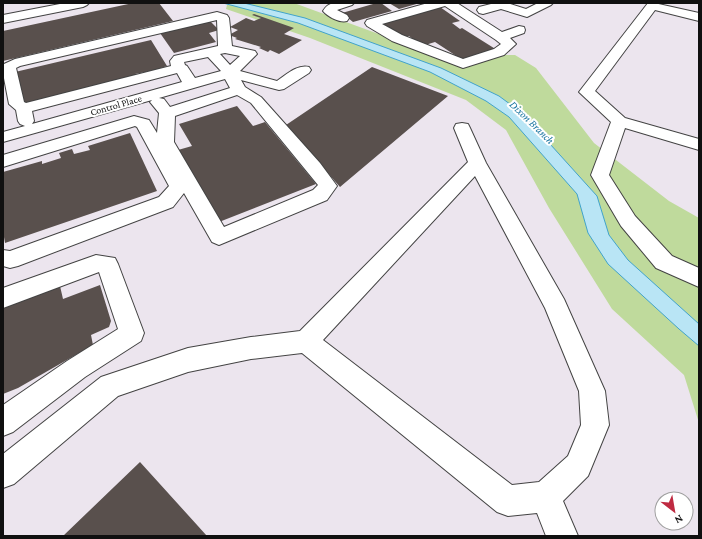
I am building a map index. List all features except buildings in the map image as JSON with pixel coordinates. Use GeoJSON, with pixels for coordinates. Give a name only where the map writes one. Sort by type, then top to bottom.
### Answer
{"type":"FeatureCollection","features":[{"type":"Feature","properties":{"kind":"street"},"geometry":{"type":"LineString","coordinates":[[3,19],[12,10],[30,3]]}},
{"type":"Feature","properties":{"kind":"street"},"geometry":{"type":"LineString","coordinates":[[12,10],[83,3]]}},
{"type":"Feature","properties":{"kind":"street"},"geometry":{"type":"LineString","coordinates":[[343,18],[329,11],[333,7],[348,3]]}},
{"type":"Feature","properties":{"kind":"street"},"geometry":{"type":"LineString","coordinates":[[441,3],[371,24],[396,38],[463,64],[499,52],[509,44],[501,37],[449,3]]}},
{"type":"Feature","properties":{"kind":"street"},"geometry":{"type":"LineString","coordinates":[[471,3],[495,17]]}},
{"type":"Feature","properties":{"kind":"street"},"geometry":{"type":"LineString","coordinates":[[483,10],[502,5],[527,12],[547,3]]}},
{"type":"Feature","properties":{"kind":"street"},"geometry":{"type":"LineString","coordinates":[[699,17],[652,6],[587,92],[619,121],[699,145]]}},
{"type":"Feature","properties":{"kind":"street"},"geometry":{"type":"LineString","coordinates":[[28,130],[24,108],[17,104],[9,67],[15,63],[217,16],[223,18],[225,49]]}},
{"type":"Feature","properties":{"kind":"street"},"geometry":{"type":"LineString","coordinates":[[501,37],[519,30],[507,23]]}},
{"type":"Feature","properties":{"kind":"street"},"geometry":{"type":"LineString","coordinates":[[178,68],[177,62],[180,59],[225,49],[250,54],[230,73]]}},
{"type":"Feature","properties":{"kind":"street"},"geometry":{"type":"LineString","coordinates":[[152,95],[167,113],[165,142],[220,237],[320,195],[328,186],[314,167],[256,100],[238,90],[230,73],[211,52]]}},
{"type":"Feature","properties":{"kind":"street"},"geometry":{"type":"LineString","coordinates":[[3,113],[178,68],[182,69],[191,84]]}},
{"type":"Feature","properties":{"kind":"street"},"geometry":{"type":"LineString","coordinates":[[230,73],[280,86],[304,70]]}},
{"type":"Feature","properties":{"kind":"street","name":"Control Place"},"geometry":{"type":"LineString","coordinates":[[3,137],[230,73]]}},
{"type":"Feature","properties":{"kind":"street"},"geometry":{"type":"LineString","coordinates":[[167,113],[238,90]]}},
{"type":"Feature","properties":{"kind":"street"},"geometry":{"type":"LineString","coordinates":[[3,162],[134,121],[143,123],[179,187],[166,202],[10,260],[3,258]]}},
{"type":"Feature","properties":{"kind":"street"},"geometry":{"type":"LineString","coordinates":[[619,121],[600,176],[628,221],[664,262],[699,278]]}},
{"type":"Feature","properties":{"kind":"street"},"geometry":{"type":"LineString","coordinates":[[58,122],[65,142]]}},
{"type":"Feature","properties":{"kind":"street"},"geometry":{"type":"LineString","coordinates":[[306,341],[508,501],[546,496],[578,466],[596,425],[592,391],[556,306],[477,162],[462,128]]}},
{"type":"Feature","properties":{"kind":"street"},"geometry":{"type":"LineString","coordinates":[[3,473],[110,386],[188,360],[250,348],[306,341],[477,162]]}},
{"type":"Feature","properties":{"kind":"street"},"geometry":{"type":"LineString","coordinates":[[3,298],[96,263],[107,264],[132,333],[76,369],[3,422]]}},
{"type":"Feature","properties":{"kind":"street"},"geometry":{"type":"LineString","coordinates":[[546,496],[562,536]]}},
{"type":"Feature","properties":{"kind":"shaded area"},"geometry":{"type":"Polygon","coordinates":[[[3,3],[699,3],[699,536],[3,536],[3,3]]]}},
{"type":"Feature","properties":{"kind":"green space"},"geometry":{"type":"Polygon","coordinates":[[[232,3],[294,3],[458,63],[503,55],[515,55],[536,68],[594,143],[669,201],[699,218],[699,423],[684,375],[612,309],[549,208],[506,130],[466,100],[310,38],[226,9],[227,5],[232,3]]]}},
{"type":"Feature","properties":{"kind":"water"},"geometry":{"type":"Polygon","coordinates":[[[223,3],[244,3],[305,18],[441,68],[499,96],[522,113],[597,196],[609,235],[628,260],[699,324],[699,346],[608,264],[588,233],[577,194],[509,117],[486,101],[430,72],[298,23],[223,3]]]}},
{"type":"Feature","properties":{"kind":"water label","name":"Dixon Branch"},"geometry":{"type":"Point","coordinates":[532,122]}}]}
